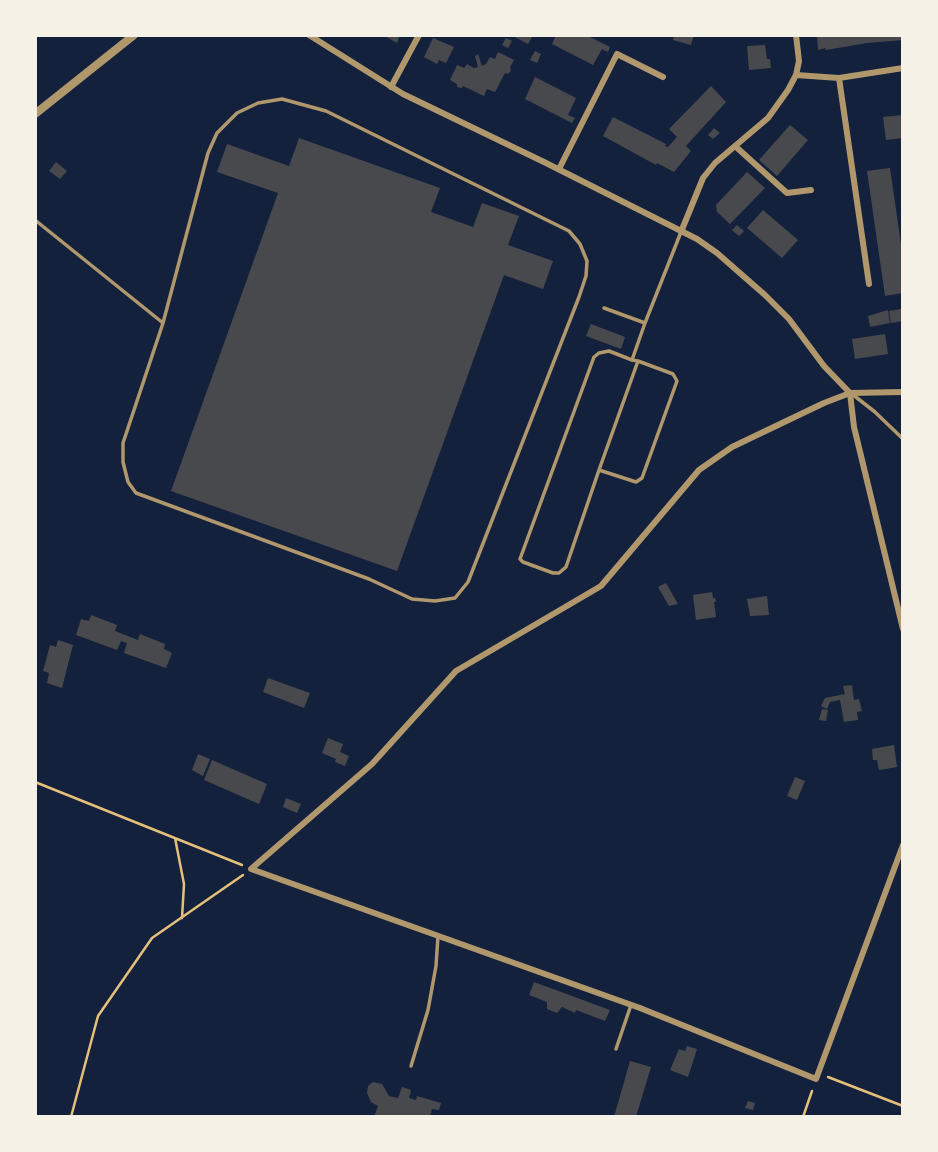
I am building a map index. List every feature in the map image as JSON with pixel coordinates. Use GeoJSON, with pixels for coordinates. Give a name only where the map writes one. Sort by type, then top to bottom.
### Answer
{"type":"FeatureCollection","features":[{"type":"Feature","properties":{"kind":"street"},"geometry":{"type":"LineString","coordinates":[[35,114],[134,35]]}},
{"type":"Feature","properties":{"kind":"street"},"geometry":{"type":"LineString","coordinates":[[309,35],[391,87],[697,239],[765,295],[850,393],[854,427],[903,629]]}},
{"type":"Feature","properties":{"kind":"street"},"geometry":{"type":"LineString","coordinates":[[391,87],[419,35]]}},
{"type":"Feature","properties":{"kind":"street"},"geometry":{"type":"LineString","coordinates":[[681,232],[703,178],[715,163],[768,118],[796,75],[799,61],[796,35]]}},
{"type":"Feature","properties":{"kind":"street"},"geometry":{"type":"LineString","coordinates":[[559,169],[617,54],[663,77]]}},
{"type":"Feature","properties":{"kind":"street"},"geometry":{"type":"LineString","coordinates":[[796,75],[839,78],[903,68]]}},
{"type":"Feature","properties":{"kind":"street"},"geometry":{"type":"LineString","coordinates":[[839,78],[869,284]]}},
{"type":"Feature","properties":{"kind":"street"},"geometry":{"type":"LineString","coordinates":[[735,146],[787,193],[811,190]]}},
{"type":"Feature","properties":{"kind":"street"},"geometry":{"type":"LineString","coordinates":[[903,392],[850,393],[732,447],[699,470],[601,586],[456,670],[372,764],[251,869],[640,1008],[818,1076],[903,845]]}},
{"type":"Feature","properties":{"kind":"lane"},"geometry":{"type":"LineString","coordinates":[[282,99],[326,111],[569,231],[580,244],[587,261],[586,276],[579,297],[468,582],[455,598],[435,601],[412,599],[369,579],[136,493],[128,482],[122,443],[163,323],[208,153],[218,132],[237,113],[258,103],[282,99]]}},
{"type":"Feature","properties":{"kind":"lane"},"geometry":{"type":"LineString","coordinates":[[35,220],[163,323]]}},
{"type":"Feature","properties":{"kind":"lane"},"geometry":{"type":"LineString","coordinates":[[599,470],[636,482],[642,478],[677,380],[673,374],[635,360],[609,351],[594,357],[520,559],[523,562],[553,573],[559,573],[566,567],[635,360],[645,323],[681,232]]}},
{"type":"Feature","properties":{"kind":"lane"},"geometry":{"type":"LineString","coordinates":[[604,308],[645,323]]}},
{"type":"Feature","properties":{"kind":"lane"},"geometry":{"type":"LineString","coordinates":[[850,393],[903,439]]}},
{"type":"Feature","properties":{"kind":"lane"},"geometry":{"type":"LineString","coordinates":[[411,1066],[428,1010],[438,936]]}},
{"type":"Feature","properties":{"kind":"lane"},"geometry":{"type":"LineString","coordinates":[[615,1049],[631,1005]]}},
{"type":"Feature","properties":{"kind":"path"},"geometry":{"type":"LineString","coordinates":[[35,782],[251,869]]}},
{"type":"Feature","properties":{"kind":"path"},"geometry":{"type":"LineString","coordinates":[[175,838],[184,884],[182,918]]}},
{"type":"Feature","properties":{"kind":"path"},"geometry":{"type":"LineString","coordinates":[[71,1117],[98,1016],[152,938],[251,869]]}},
{"type":"Feature","properties":{"kind":"path"},"geometry":{"type":"LineString","coordinates":[[803,1117],[818,1076],[903,1106]]}},
{"type":"Feature","properties":{"kind":"building"},"geometry":{"type":"Polygon","coordinates":[[[383,35],[400,35],[397,43],[383,35]]]}},
{"type":"Feature","properties":{"kind":"building"},"geometry":{"type":"Polygon","coordinates":[[[511,35],[533,35],[528,44],[511,35]]]}},
{"type":"Feature","properties":{"kind":"building"},"geometry":{"type":"Polygon","coordinates":[[[556,35],[586,35],[610,47],[608,52],[602,49],[593,65],[552,44],[556,35]]]}},
{"type":"Feature","properties":{"kind":"building"},"geometry":{"type":"Polygon","coordinates":[[[674,35],[694,35],[691,45],[673,40],[674,35]]]}},
{"type":"Feature","properties":{"kind":"building"},"geometry":{"type":"Polygon","coordinates":[[[817,35],[903,35],[903,40],[818,50],[817,35]]]}},
{"type":"Feature","properties":{"kind":"building"},"geometry":{"type":"Polygon","coordinates":[[[433,38],[454,47],[446,63],[439,60],[437,64],[424,57],[433,38]]]}},
{"type":"Feature","properties":{"kind":"building"},"geometry":{"type":"Polygon","coordinates":[[[506,38],[512,41],[508,48],[502,45],[506,38]]]}},
{"type":"Feature","properties":{"kind":"building"},"geometry":{"type":"Polygon","coordinates":[[[765,45],[771,68],[749,70],[747,46],[765,45]]]}},
{"type":"Feature","properties":{"kind":"building"},"geometry":{"type":"Polygon","coordinates":[[[535,51],[541,54],[537,63],[530,60],[535,51]]]}},
{"type":"Feature","properties":{"kind":"building"},"geometry":{"type":"Polygon","coordinates":[[[498,52],[514,60],[511,71],[505,73],[495,92],[487,89],[484,96],[463,86],[457,87],[457,84],[450,80],[457,65],[464,68],[467,64],[478,67],[475,56],[478,54],[482,66],[490,57],[495,59],[498,52]]]}},
{"type":"Feature","properties":{"kind":"building"},"geometry":{"type":"Polygon","coordinates":[[[535,77],[576,98],[568,115],[575,118],[572,123],[525,99],[535,77]]]}},
{"type":"Feature","properties":{"kind":"building"},"geometry":{"type":"Polygon","coordinates":[[[711,86],[726,102],[686,146],[691,151],[674,172],[603,136],[613,117],[668,147],[677,137],[669,129],[711,86]]]}},
{"type":"Feature","properties":{"kind":"building"},"geometry":{"type":"Polygon","coordinates":[[[903,115],[903,138],[886,140],[883,117],[903,115]]]}},
{"type":"Feature","properties":{"kind":"building"},"geometry":{"type":"Polygon","coordinates":[[[790,125],[808,140],[777,176],[759,160],[790,125]]]}},
{"type":"Feature","properties":{"kind":"building"},"geometry":{"type":"Polygon","coordinates":[[[714,128],[720,133],[713,139],[708,135],[714,128]]]}},
{"type":"Feature","properties":{"kind":"building"},"geometry":{"type":"Polygon","coordinates":[[[299,138],[440,188],[431,212],[473,227],[482,203],[519,216],[508,245],[553,261],[543,289],[504,275],[397,571],[171,491],[278,193],[217,172],[227,144],[289,166],[299,138]]]}},
{"type":"Feature","properties":{"kind":"building"},"geometry":{"type":"Polygon","coordinates":[[[56,162],[67,171],[60,179],[49,171],[56,162]]]}},
{"type":"Feature","properties":{"kind":"building"},"geometry":{"type":"Polygon","coordinates":[[[890,168],[903,258],[903,293],[885,296],[867,171],[890,168]]]}},
{"type":"Feature","properties":{"kind":"building"},"geometry":{"type":"Polygon","coordinates":[[[747,172],[765,188],[730,224],[717,212],[716,205],[747,172]]]}},
{"type":"Feature","properties":{"kind":"building"},"geometry":{"type":"Polygon","coordinates":[[[763,210],[798,240],[782,258],[747,228],[763,210]]]}},
{"type":"Feature","properties":{"kind":"building"},"geometry":{"type":"Polygon","coordinates":[[[737,225],[744,231],[739,236],[732,230],[737,225]]]}},
{"type":"Feature","properties":{"kind":"building"},"geometry":{"type":"Polygon","coordinates":[[[901,309],[903,321],[891,323],[889,311],[901,309]]]}},
{"type":"Feature","properties":{"kind":"building"},"geometry":{"type":"Polygon","coordinates":[[[888,310],[890,323],[870,327],[868,316],[888,310]]]}},
{"type":"Feature","properties":{"kind":"building"},"geometry":{"type":"Polygon","coordinates":[[[591,324],[625,337],[621,349],[586,336],[591,324]]]}},
{"type":"Feature","properties":{"kind":"building"},"geometry":{"type":"Polygon","coordinates":[[[885,334],[888,354],[855,359],[852,339],[885,334]]]}},
{"type":"Feature","properties":{"kind":"building"},"geometry":{"type":"Polygon","coordinates":[[[666,583],[678,604],[669,606],[658,587],[666,583]]]}},
{"type":"Feature","properties":{"kind":"building"},"geometry":{"type":"Polygon","coordinates":[[[712,592],[716,602],[716,617],[696,620],[693,595],[712,592]]]}},
{"type":"Feature","properties":{"kind":"building"},"geometry":{"type":"Polygon","coordinates":[[[767,596],[769,615],[750,616],[747,599],[767,596]]]}},
{"type":"Feature","properties":{"kind":"building"},"geometry":{"type":"Polygon","coordinates":[[[91,615],[117,625],[115,631],[138,640],[140,634],[165,644],[164,649],[172,653],[166,668],[124,653],[127,643],[121,641],[117,650],[76,635],[81,619],[89,621],[91,615]]]}},
{"type":"Feature","properties":{"kind":"building"},"geometry":{"type":"Polygon","coordinates":[[[58,640],[73,645],[62,688],[47,683],[49,673],[43,671],[50,645],[56,647],[58,640]]]}},
{"type":"Feature","properties":{"kind":"building"},"geometry":{"type":"Polygon","coordinates":[[[268,678],[310,693],[304,708],[263,692],[268,678]]]}},
{"type":"Feature","properties":{"kind":"building"},"geometry":{"type":"Polygon","coordinates":[[[852,685],[854,700],[859,699],[862,711],[857,712],[858,720],[844,722],[840,700],[830,702],[827,709],[821,706],[825,698],[845,694],[843,686],[852,685]]]}},
{"type":"Feature","properties":{"kind":"building"},"geometry":{"type":"Polygon","coordinates":[[[822,709],[828,710],[826,721],[819,720],[822,709]]]}},
{"type":"Feature","properties":{"kind":"building"},"geometry":{"type":"Polygon","coordinates":[[[328,738],[343,744],[340,752],[349,756],[345,766],[322,753],[328,738]]]}},
{"type":"Feature","properties":{"kind":"building"},"geometry":{"type":"Polygon","coordinates":[[[894,745],[897,767],[879,770],[877,760],[873,760],[872,749],[894,745]]]}},
{"type":"Feature","properties":{"kind":"building"},"geometry":{"type":"Polygon","coordinates":[[[198,754],[210,759],[203,776],[192,770],[198,754]]]}},
{"type":"Feature","properties":{"kind":"building"},"geometry":{"type":"Polygon","coordinates":[[[212,760],[267,784],[259,804],[204,780],[212,760]]]}},
{"type":"Feature","properties":{"kind":"building"},"geometry":{"type":"Polygon","coordinates":[[[795,777],[805,781],[797,800],[787,796],[795,777]]]}},
{"type":"Feature","properties":{"kind":"building"},"geometry":{"type":"Polygon","coordinates":[[[286,798],[301,804],[297,813],[283,807],[286,798]]]}},
{"type":"Feature","properties":{"kind":"building"},"geometry":{"type":"Polygon","coordinates":[[[534,982],[610,1010],[605,1021],[562,1007],[557,1013],[547,1009],[547,1002],[529,995],[534,982]]]}},
{"type":"Feature","properties":{"kind":"building"},"geometry":{"type":"Polygon","coordinates":[[[687,1046],[697,1049],[688,1077],[670,1070],[679,1049],[685,1051],[687,1046]]]}},
{"type":"Feature","properties":{"kind":"building"},"geometry":{"type":"Polygon","coordinates":[[[630,1061],[651,1067],[636,1117],[614,1117],[630,1061]]]}},
{"type":"Feature","properties":{"kind":"building"},"geometry":{"type":"Polygon","coordinates":[[[373,1082],[382,1084],[389,1096],[398,1098],[402,1087],[411,1090],[409,1098],[416,1100],[417,1096],[441,1103],[439,1110],[432,1109],[430,1117],[374,1117],[378,1106],[371,1102],[367,1093],[368,1086],[373,1082]]]}},
{"type":"Feature","properties":{"kind":"building"},"geometry":{"type":"Polygon","coordinates":[[[748,1101],[755,1103],[753,1110],[745,1108],[748,1101]]]}}]}
